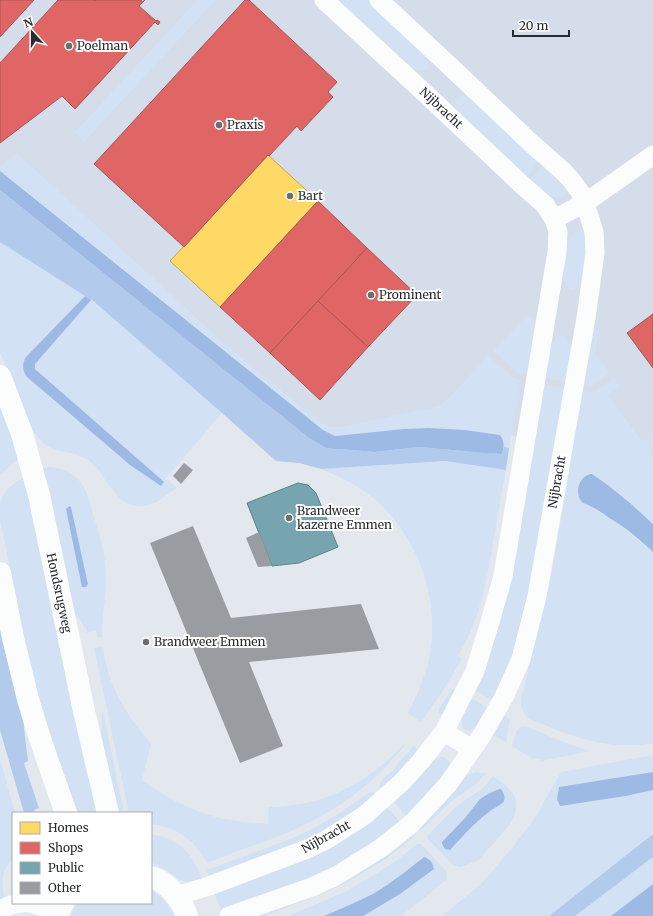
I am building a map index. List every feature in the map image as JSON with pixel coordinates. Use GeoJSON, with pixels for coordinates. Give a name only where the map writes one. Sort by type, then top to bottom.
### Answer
{"type":"FeatureCollection","features":[{"type":"Feature","properties":{"kind":"main road","name":"Hondsrugweg"},"geometry":{"type":"LineString","coordinates":[[0,376],[22,434],[39,496],[73,659],[108,812]]}},
{"type":"Feature","properties":{"kind":"main road"},"geometry":{"type":"LineString","coordinates":[[0,573],[13,638],[30,706],[66,812]]}},
{"type":"Feature","properties":{"kind":"main road"},"geometry":{"type":"LineString","coordinates":[[152,877],[161,881],[176,896],[187,916]]}},
{"type":"Feature","properties":{"kind":"street","name":"Nijbracht"},"geometry":{"type":"LineString","coordinates":[[176,896],[209,886],[307,849],[326,840],[365,815],[385,798],[421,761],[444,732],[475,670],[503,576],[557,252],[558,232],[554,219],[545,205],[324,0]]}},
{"type":"Feature","properties":{"kind":"street","name":"Nijbracht"},"geometry":{"type":"LineString","coordinates":[[229,916],[312,887],[336,876],[381,848],[410,825],[430,805],[449,783],[482,735],[504,698],[521,659],[537,596],[585,325],[595,253],[594,232],[580,192],[572,180],[564,172],[531,143],[379,0]]}},
{"type":"Feature","properties":{"kind":"street"},"geometry":{"type":"LineString","coordinates":[[554,219],[585,203],[653,155]]}},
{"type":"Feature","properties":{"kind":"street"},"geometry":{"type":"LineString","coordinates":[[444,732],[472,749]]}},
{"type":"Feature","properties":{"kind":"street"},"geometry":{"type":"LineString","coordinates":[[0,910],[17,904]]}},
{"type":"Feature","properties":{"kind":"street"},"geometry":{"type":"LineString","coordinates":[[33,904],[59,911]]}},
{"type":"Feature","properties":{"kind":"shaded area"},"geometry":{"type":"Polygon","coordinates":[[[0,0],[653,0],[653,521],[578,460],[503,432],[437,425],[325,430],[0,169],[0,0]]]}},
{"type":"Feature","properties":{"kind":"shaded area"},"geometry":{"type":"Polygon","coordinates":[[[197,0],[216,0],[84,142],[74,133],[197,0]]]}},
{"type":"Feature","properties":{"kind":"shaded area"},"geometry":{"type":"Polygon","coordinates":[[[332,0],[370,0],[425,55],[428,63],[428,69],[422,72],[410,68],[332,0]]]}},
{"type":"Feature","properties":{"kind":"shaded area"},"geometry":{"type":"Polygon","coordinates":[[[463,95],[477,102],[541,159],[525,178],[459,116],[454,103],[457,98],[463,95]]]}},
{"type":"Feature","properties":{"kind":"shaded area"},"geometry":{"type":"Polygon","coordinates":[[[17,153],[225,344],[321,423],[331,427],[340,427],[435,407],[448,399],[488,356],[514,378],[521,380],[509,448],[504,447],[504,440],[500,435],[465,430],[429,428],[404,429],[335,436],[323,430],[0,171],[0,166],[17,153]]]}},
{"type":"Feature","properties":{"kind":"shaded area"},"geometry":{"type":"Polygon","coordinates":[[[545,163],[567,190],[565,195],[561,198],[547,195],[528,181],[545,163]]]}},
{"type":"Feature","properties":{"kind":"shaded area"},"geometry":{"type":"Polygon","coordinates":[[[0,171],[323,430],[335,436],[404,429],[429,428],[465,430],[500,435],[504,444],[502,454],[420,447],[374,452],[326,448],[309,438],[0,190],[0,171]]]}},
{"type":"Feature","properties":{"kind":"shaded area"},"geometry":{"type":"Polygon","coordinates":[[[0,190],[309,438],[326,448],[374,452],[420,447],[502,454],[504,447],[509,448],[506,470],[445,461],[321,469],[299,463],[276,461],[91,299],[0,242],[0,190]]]}},
{"type":"Feature","properties":{"kind":"shaded area"},"geometry":{"type":"Polygon","coordinates":[[[583,229],[588,236],[582,283],[571,290],[566,287],[562,276],[566,244],[574,232],[583,229]]]}},
{"type":"Feature","properties":{"kind":"shaded area"},"geometry":{"type":"Polygon","coordinates":[[[0,242],[85,296],[26,357],[24,372],[27,377],[120,457],[164,482],[37,372],[35,367],[35,364],[91,299],[222,413],[165,479],[177,488],[155,503],[139,506],[129,504],[121,500],[107,483],[99,470],[89,460],[75,454],[57,450],[44,444],[31,429],[0,352],[0,242]]]}},
{"type":"Feature","properties":{"kind":"shaded area"},"geometry":{"type":"Polygon","coordinates":[[[85,296],[91,300],[35,364],[35,369],[163,481],[164,482],[161,486],[130,465],[27,377],[24,372],[23,365],[26,357],[85,296]]]}},
{"type":"Feature","properties":{"kind":"shaded area"},"geometry":{"type":"Polygon","coordinates":[[[526,316],[536,319],[527,374],[518,373],[493,351],[526,316]]]}},
{"type":"Feature","properties":{"kind":"shaded area"},"geometry":{"type":"Polygon","coordinates":[[[594,328],[599,330],[595,353],[610,373],[593,386],[584,384],[594,328]]]}},
{"type":"Feature","properties":{"kind":"shaded area"},"geometry":{"type":"Polygon","coordinates":[[[561,335],[566,337],[571,345],[568,382],[543,378],[550,347],[561,335]]]}},
{"type":"Feature","properties":{"kind":"shaded area"},"geometry":{"type":"Polygon","coordinates":[[[614,378],[620,387],[609,395],[642,441],[653,434],[653,443],[648,448],[653,455],[653,524],[609,486],[578,490],[580,497],[585,503],[617,523],[653,552],[653,743],[636,745],[605,743],[560,731],[527,717],[523,713],[521,704],[521,698],[551,576],[583,391],[593,393],[614,378]]]}},
{"type":"Feature","properties":{"kind":"shaded area"},"geometry":{"type":"Polygon","coordinates":[[[542,384],[567,388],[532,588],[513,658],[494,701],[473,689],[542,384]]]}},
{"type":"Feature","properties":{"kind":"shaded area"},"geometry":{"type":"Polygon","coordinates":[[[0,406],[19,458],[0,475],[0,406]]]}},
{"type":"Feature","properties":{"kind":"shaded area"},"geometry":{"type":"Polygon","coordinates":[[[445,461],[506,470],[488,573],[477,615],[466,642],[458,656],[462,659],[442,692],[421,722],[408,713],[418,693],[425,673],[429,659],[432,637],[432,614],[429,592],[423,570],[414,550],[402,530],[372,497],[341,478],[321,469],[445,461]]]}},
{"type":"Feature","properties":{"kind":"shaded area"},"geometry":{"type":"Polygon","coordinates":[[[49,467],[63,470],[71,474],[81,483],[88,498],[102,545],[106,568],[102,637],[98,638],[96,630],[87,633],[86,628],[84,628],[74,612],[42,469],[49,467]],[[71,507],[66,508],[88,586],[88,584],[71,507]]]}},
{"type":"Feature","properties":{"kind":"shaded area"},"geometry":{"type":"Polygon","coordinates":[[[590,474],[609,486],[653,524],[653,552],[624,528],[596,509],[582,502],[578,494],[579,486],[583,478],[590,474]]]}},
{"type":"Feature","properties":{"kind":"shaded area"},"geometry":{"type":"Polygon","coordinates":[[[24,477],[87,775],[101,803],[103,812],[78,812],[59,762],[38,694],[28,657],[0,521],[1,500],[13,485],[24,477]]]}},
{"type":"Feature","properties":{"kind":"shaded area"},"geometry":{"type":"Polygon","coordinates":[[[70,506],[88,584],[86,587],[82,587],[66,509],[70,506]]]}},
{"type":"Feature","properties":{"kind":"shaded area"},"geometry":{"type":"Polygon","coordinates":[[[0,624],[24,722],[28,761],[24,763],[39,808],[34,810],[35,812],[24,812],[0,730],[0,624]]]}},
{"type":"Feature","properties":{"kind":"shaded area"},"geometry":{"type":"Polygon","coordinates":[[[103,646],[109,674],[119,699],[133,721],[151,743],[142,780],[171,799],[202,813],[230,820],[268,824],[269,807],[289,806],[308,802],[343,790],[375,771],[404,744],[405,745],[377,775],[362,788],[347,800],[315,820],[273,839],[208,862],[196,846],[183,835],[169,828],[152,824],[152,812],[129,812],[94,648],[103,646]]]}},
{"type":"Feature","properties":{"kind":"shaded area"},"geometry":{"type":"Polygon","coordinates":[[[454,689],[458,691],[444,717],[439,713],[439,709],[451,690],[454,689]]]}},
{"type":"Feature","properties":{"kind":"shaded area"},"geometry":{"type":"Polygon","coordinates":[[[469,697],[490,709],[478,726],[471,730],[462,727],[462,715],[469,697]]]}},
{"type":"Feature","properties":{"kind":"shaded area"},"geometry":{"type":"Polygon","coordinates":[[[103,712],[124,812],[115,812],[101,746],[103,712]]]}},
{"type":"Feature","properties":{"kind":"shaded area"},"geometry":{"type":"Polygon","coordinates":[[[501,714],[510,719],[506,742],[492,735],[501,714]]]}},
{"type":"Feature","properties":{"kind":"shaded area"},"geometry":{"type":"Polygon","coordinates":[[[523,726],[590,751],[541,761],[540,759],[533,759],[512,746],[516,732],[523,726]]]}},
{"type":"Feature","properties":{"kind":"shaded area"},"geometry":{"type":"Polygon","coordinates":[[[414,745],[418,751],[384,791],[380,787],[380,782],[393,770],[414,745]]]}},
{"type":"Feature","properties":{"kind":"shaded area"},"geometry":{"type":"Polygon","coordinates":[[[653,755],[653,772],[559,787],[575,804],[653,790],[653,834],[549,916],[442,916],[481,884],[513,847],[536,816],[561,772],[653,755]]]}},
{"type":"Feature","properties":{"kind":"shaded area"},"geometry":{"type":"Polygon","coordinates":[[[440,757],[446,758],[450,764],[446,775],[408,818],[392,800],[426,765],[440,757]]]}},
{"type":"Feature","properties":{"kind":"shaded area"},"geometry":{"type":"Polygon","coordinates":[[[0,759],[15,812],[12,812],[12,861],[4,873],[2,883],[5,900],[0,903],[0,759]]]}},
{"type":"Feature","properties":{"kind":"shaded area"},"geometry":{"type":"Polygon","coordinates":[[[476,772],[486,773],[476,784],[453,800],[420,831],[417,826],[465,776],[476,772]]]}},
{"type":"Feature","properties":{"kind":"shaded area"},"geometry":{"type":"Polygon","coordinates":[[[653,772],[653,790],[626,796],[560,806],[557,799],[559,787],[653,772]]]}},
{"type":"Feature","properties":{"kind":"shaded area"},"geometry":{"type":"Polygon","coordinates":[[[493,776],[506,786],[511,791],[516,802],[514,816],[510,824],[479,860],[460,867],[453,865],[427,838],[428,835],[458,805],[483,788],[493,776]],[[501,789],[480,799],[465,818],[442,842],[450,850],[488,812],[503,802],[504,794],[501,789]]]}},
{"type":"Feature","properties":{"kind":"shaded area"},"geometry":{"type":"Polygon","coordinates":[[[501,789],[505,798],[503,802],[468,830],[450,850],[445,849],[442,842],[465,818],[480,799],[501,789]]]}},
{"type":"Feature","properties":{"kind":"shaded area"},"geometry":{"type":"Polygon","coordinates":[[[370,792],[373,792],[377,797],[322,834],[209,878],[207,870],[293,838],[314,828],[337,815],[370,792]]]}},
{"type":"Feature","properties":{"kind":"shaded area"},"geometry":{"type":"Polygon","coordinates":[[[385,805],[402,824],[342,865],[222,913],[213,890],[385,805]]]}},
{"type":"Feature","properties":{"kind":"shaded area"},"geometry":{"type":"Polygon","coordinates":[[[410,832],[414,837],[378,864],[348,882],[265,916],[248,916],[410,832]]]}},
{"type":"Feature","properties":{"kind":"shaded area"},"geometry":{"type":"Polygon","coordinates":[[[152,834],[170,840],[184,849],[190,855],[202,881],[190,882],[180,880],[152,863],[152,834]]]}},
{"type":"Feature","properties":{"kind":"shaded area"},"geometry":{"type":"Polygon","coordinates":[[[653,834],[653,857],[575,916],[549,916],[653,834]]]}},
{"type":"Feature","properties":{"kind":"shaded area"},"geometry":{"type":"Polygon","coordinates":[[[417,844],[421,844],[446,871],[447,879],[401,916],[288,916],[347,891],[396,861],[417,844]]]}},
{"type":"Feature","properties":{"kind":"shaded area"},"geometry":{"type":"Polygon","coordinates":[[[424,857],[431,862],[434,869],[400,894],[363,916],[324,916],[373,894],[424,857]]]}},
{"type":"Feature","properties":{"kind":"shaded area"},"geometry":{"type":"Polygon","coordinates":[[[653,857],[653,884],[611,916],[575,916],[653,857]]]}},
{"type":"Feature","properties":{"kind":"shaded area"},"geometry":{"type":"Polygon","coordinates":[[[653,884],[653,916],[611,916],[653,884]]]}},
{"type":"Feature","properties":{"kind":"shaded area"},"geometry":{"type":"Polygon","coordinates":[[[152,891],[164,901],[174,916],[70,916],[77,904],[152,904],[152,891]]]}},
{"type":"Feature","properties":{"kind":"building: Homes"},"geometry":{"type":"Polygon","coordinates":[[[268,155],[318,201],[220,307],[170,261],[268,155]]]}},
{"type":"Feature","properties":{"kind":"building: Shops"},"geometry":{"type":"Polygon","coordinates":[[[0,0],[34,0],[0,37],[0,0]]]}},
{"type":"Feature","properties":{"kind":"building: Shops"},"geometry":{"type":"Polygon","coordinates":[[[58,0],[141,0],[142,2],[145,0],[139,6],[156,21],[157,20],[160,22],[158,25],[155,22],[75,109],[62,96],[0,143],[0,63],[58,0]]]}},
{"type":"Feature","properties":{"kind":"building: Shops"},"geometry":{"type":"Polygon","coordinates":[[[245,0],[249,0],[337,82],[328,92],[333,97],[301,131],[297,126],[269,156],[268,155],[184,247],[94,164],[245,0]]]}},
{"type":"Feature","properties":{"kind":"building: Shops"},"geometry":{"type":"Polygon","coordinates":[[[318,201],[367,248],[270,353],[220,307],[318,201]]]}},
{"type":"Feature","properties":{"kind":"building: Shops"},"geometry":{"type":"Polygon","coordinates":[[[367,248],[417,295],[368,347],[318,301],[367,248]]]}},
{"type":"Feature","properties":{"kind":"building: Shops"},"geometry":{"type":"Polygon","coordinates":[[[318,301],[368,347],[320,400],[270,353],[318,301]]]}},
{"type":"Feature","properties":{"kind":"building: Shops"},"geometry":{"type":"Polygon","coordinates":[[[653,314],[653,368],[627,333],[653,314]]]}},
{"type":"Feature","properties":{"kind":"building: Public","name":"Brandweer kazerne Emmen"},"geometry":{"type":"Polygon","coordinates":[[[298,483],[308,485],[316,493],[338,547],[299,563],[272,566],[247,503],[298,483]]]}},
{"type":"Feature","properties":{"kind":"building: Other"},"geometry":{"type":"Polygon","coordinates":[[[184,463],[193,470],[181,484],[173,476],[184,463]]]}},
{"type":"Feature","properties":{"kind":"building: Other"},"geometry":{"type":"Polygon","coordinates":[[[193,526],[231,618],[361,604],[379,649],[249,662],[283,746],[240,763],[150,543],[193,526]]]}},
{"type":"Feature","properties":{"kind":"building: Other"},"geometry":{"type":"Polygon","coordinates":[[[259,532],[272,566],[258,567],[246,538],[259,532]]]}},
{"type":"Feature","properties":{"kind":"place","name":"Poelman"},"geometry":{"type":"Point","coordinates":[69,46]}},
{"type":"Feature","properties":{"kind":"place","name":"Praxis"},"geometry":{"type":"Point","coordinates":[219,125]}},
{"type":"Feature","properties":{"kind":"place","name":"Bart"},"geometry":{"type":"Point","coordinates":[290,196]}},
{"type":"Feature","properties":{"kind":"place","name":"Prominent"},"geometry":{"type":"Point","coordinates":[371,295]}},
{"type":"Feature","properties":{"kind":"place","name":"Brandweer kazerne Emmen"},"geometry":{"type":"Point","coordinates":[289,518]}},
{"type":"Feature","properties":{"kind":"place","name":"Brandweer Emmen"},"geometry":{"type":"Point","coordinates":[146,642]}}]}
